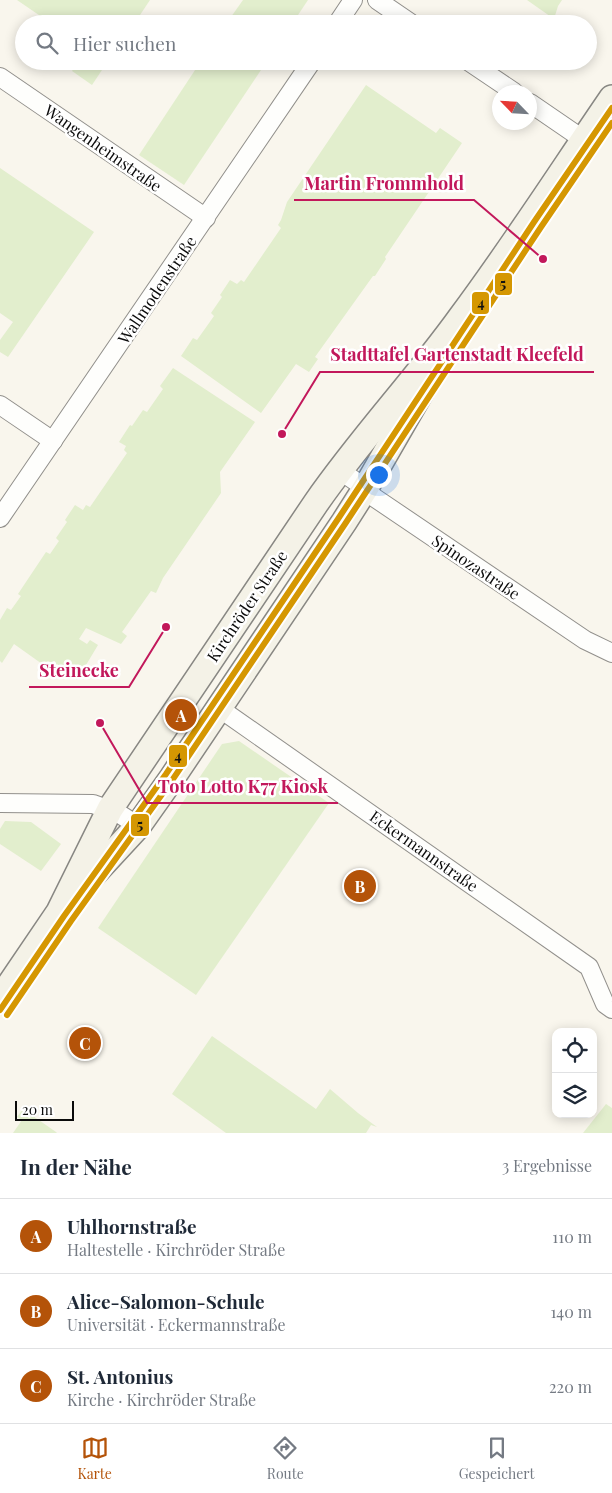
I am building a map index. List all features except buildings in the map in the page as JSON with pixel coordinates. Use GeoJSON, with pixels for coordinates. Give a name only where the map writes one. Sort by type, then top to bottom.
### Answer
{"type":"FeatureCollection","features":[{"type":"Feature","properties":{"kind":"main road","name":"Kirchröder Straße"},"geometry":{"type":"LineString","coordinates":[[0,999],[59,912],[110,809],[339,470],[461,318],[612,98]]}},
{"type":"Feature","properties":{"kind":"main road","name":"Kirchröder Straße"},"geometry":{"type":"LineString","coordinates":[[59,912],[138,826],[219,708],[365,489],[426,386],[461,318]]}},
{"type":"Feature","properties":{"kind":"street"},"geometry":{"type":"LineString","coordinates":[[343,15],[353,0]]}},
{"type":"Feature","properties":{"kind":"street"},"geometry":{"type":"LineString","coordinates":[[378,0],[399,15]]}},
{"type":"Feature","properties":{"kind":"street","name":"Wallmodenstraße"},"geometry":{"type":"LineString","coordinates":[[0,518],[306,70]]}},
{"type":"Feature","properties":{"kind":"street"},"geometry":{"type":"LineString","coordinates":[[481,70],[504,85]]}},
{"type":"Feature","properties":{"kind":"street","name":"Wangenheimstraße"},"geometry":{"type":"LineString","coordinates":[[0,77],[206,218]]}},
{"type":"Feature","properties":{"kind":"street"},"geometry":{"type":"LineString","coordinates":[[537,108],[584,140]]}},
{"type":"Feature","properties":{"kind":"street"},"geometry":{"type":"LineString","coordinates":[[0,405],[53,441]]}},
{"type":"Feature","properties":{"kind":"street","name":"Spinozastraße"},"geometry":{"type":"LineString","coordinates":[[345,474],[375,498],[585,640],[612,653]]}},
{"type":"Feature","properties":{"kind":"street","name":"Eckermannstraße"},"geometry":{"type":"LineString","coordinates":[[219,708],[589,967],[605,1004],[612,1008]]}},
{"type":"Feature","properties":{"kind":"street"},"geometry":{"type":"LineString","coordinates":[[0,803],[93,804],[110,809],[138,826]]}},
{"type":"Feature","properties":{"kind":"green space"},"geometry":{"type":"Polygon","coordinates":[[[17,0],[150,0],[140,15],[39,15],[17,0]]]}},
{"type":"Feature","properties":{"kind":"green space"},"geometry":{"type":"Polygon","coordinates":[[[243,0],[308,0],[298,15],[232,15],[243,0]]]}},
{"type":"Feature","properties":{"kind":"green space"},"geometry":{"type":"Polygon","coordinates":[[[527,0],[562,0],[555,15],[548,15],[527,0]]]}},
{"type":"Feature","properties":{"kind":"green space"},"geometry":{"type":"Polygon","coordinates":[[[73,70],[102,70],[92,85],[73,70]]]}},
{"type":"Feature","properties":{"kind":"green space"},"geometry":{"type":"Polygon","coordinates":[[[195,70],[261,70],[184,185],[139,155],[195,70]]]}},
{"type":"Feature","properties":{"kind":"green space"},"geometry":{"type":"Polygon","coordinates":[[[366,85],[436,133],[440,128],[462,143],[385,257],[386,259],[375,276],[373,276],[315,357],[318,359],[309,372],[296,364],[261,413],[181,356],[193,338],[197,340],[214,316],[211,313],[222,297],[220,295],[230,280],[237,284],[241,280],[244,282],[281,228],[278,225],[287,202],[366,85]]]}},
{"type":"Feature","properties":{"kind":"green space"},"geometry":{"type":"Polygon","coordinates":[[[0,168],[94,232],[8,357],[0,352],[0,340],[13,322],[0,313],[0,168]]]}},
{"type":"Feature","properties":{"kind":"green space"},"geometry":{"type":"Polygon","coordinates":[[[173,368],[255,422],[220,472],[221,493],[163,578],[156,593],[151,591],[122,632],[127,636],[121,644],[86,628],[79,639],[87,644],[90,640],[98,645],[77,680],[71,676],[72,674],[57,664],[52,671],[14,644],[2,663],[0,661],[0,620],[7,608],[11,610],[21,596],[18,594],[46,552],[50,554],[59,541],[56,538],[67,522],[65,520],[75,505],[83,510],[86,505],[90,507],[127,453],[124,450],[126,446],[119,442],[143,410],[147,412],[163,389],[160,386],[173,368]]]}},
{"type":"Feature","properties":{"kind":"green space"},"geometry":{"type":"Polygon","coordinates":[[[239,741],[329,803],[196,995],[98,928],[222,744],[239,741]]]}},
{"type":"Feature","properties":{"kind":"green space"},"geometry":{"type":"Polygon","coordinates":[[[5,821],[31,822],[61,844],[41,871],[0,844],[0,829],[5,821]]]}},
{"type":"Feature","properties":{"kind":"green space"},"geometry":{"type":"Polygon","coordinates":[[[212,1036],[316,1109],[330,1089],[377,1127],[371,1125],[366,1133],[226,1133],[172,1094],[212,1036]]]}},
{"type":"Feature","properties":{"kind":"green space"},"geometry":{"type":"Polygon","coordinates":[[[606,1104],[612,1108],[612,1133],[583,1133],[595,1118],[597,1118],[606,1104]]]}},
{"type":"Feature","properties":{"kind":"green space"},"geometry":{"type":"Polygon","coordinates":[[[23,1109],[57,1133],[13,1133],[22,1120],[17,1117],[23,1109]]]}},
{"type":"Feature","properties":{"kind":"transit line","name":"4"},"geometry":{"type":"LineString","coordinates":[[0,1010],[64,916],[166,774],[612,108]]}},
{"type":"Feature","properties":{"kind":"transit line","name":"5"},"geometry":{"type":"LineString","coordinates":[[7,1015],[71,921],[173,779],[612,123]]}},
{"type":"Feature","properties":{"kind":"place","name":"Martin Frommhold"},"geometry":{"type":"Point","coordinates":[543,259]}},
{"type":"Feature","properties":{"kind":"place","name":"Stadttafel Gartenstadt Kleefeld"},"geometry":{"type":"Point","coordinates":[282,434]}},
{"type":"Feature","properties":{"kind":"place","name":"Steinecke"},"geometry":{"type":"Point","coordinates":[166,627]}},
{"type":"Feature","properties":{"kind":"place","name":"Uhlhornstraße"},"geometry":{"type":"Point","coordinates":[181,715]}},
{"type":"Feature","properties":{"kind":"place","name":"Toto Lotto K77 Kiosk"},"geometry":{"type":"Point","coordinates":[100,723]}},
{"type":"Feature","properties":{"kind":"place","name":"Alice-Salomon-Schule"},"geometry":{"type":"Point","coordinates":[360,886]}},
{"type":"Feature","properties":{"kind":"place","name":"St. Antonius"},"geometry":{"type":"Point","coordinates":[85,1043]}}]}
